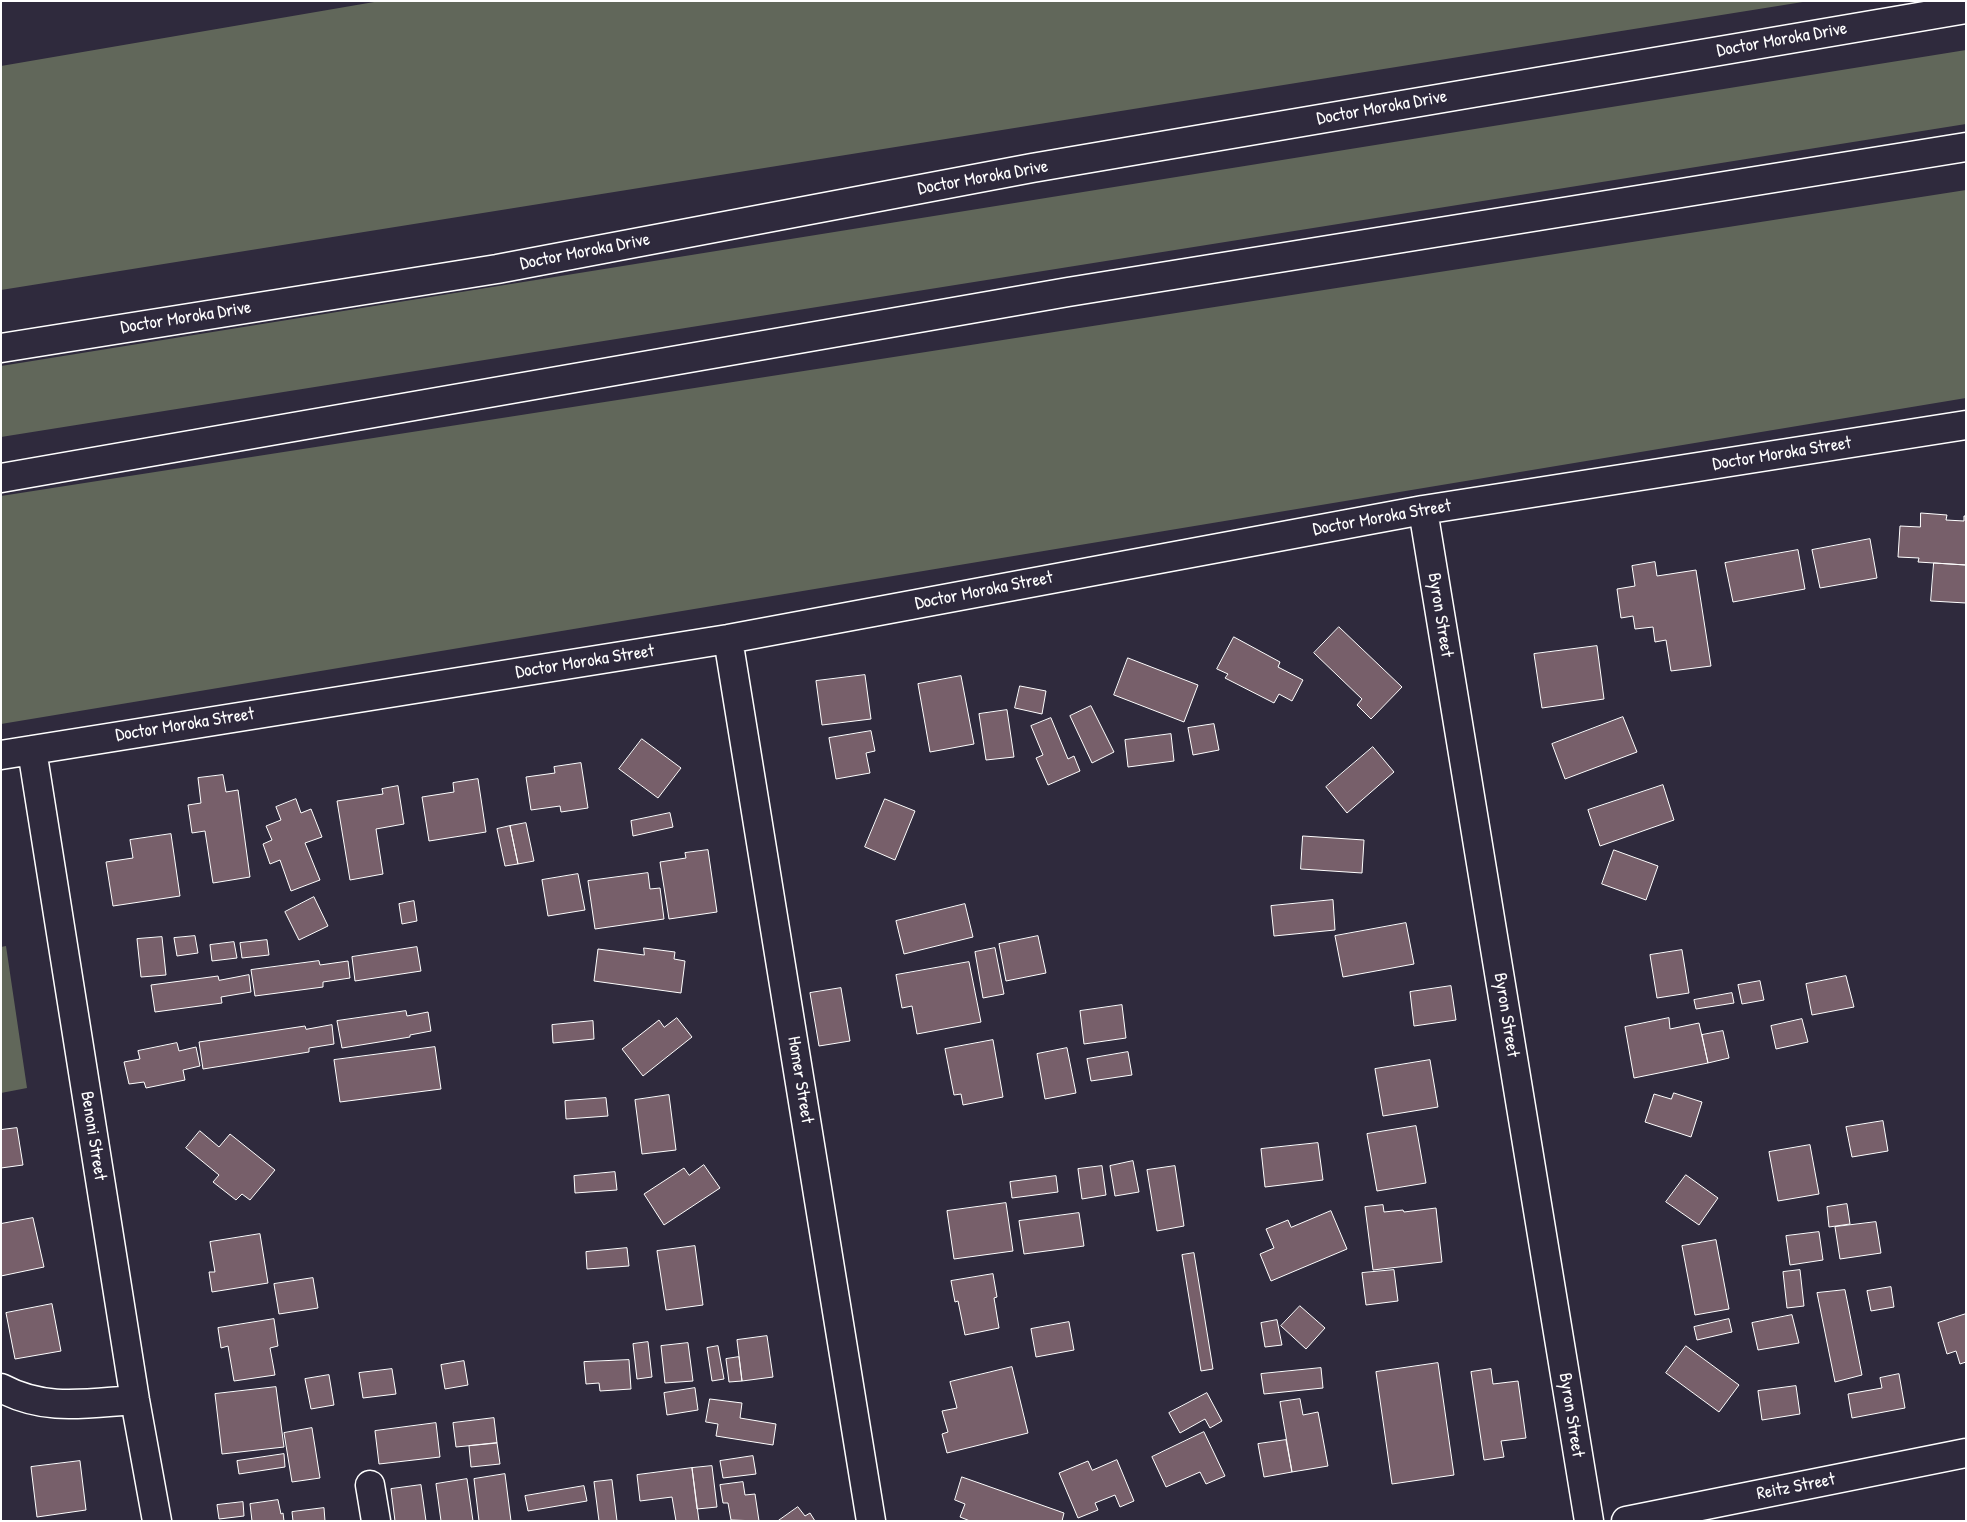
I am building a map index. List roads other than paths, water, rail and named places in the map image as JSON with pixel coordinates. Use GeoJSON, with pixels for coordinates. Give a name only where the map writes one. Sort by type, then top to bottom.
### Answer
{"type":"FeatureCollection","features":[{"type":"Feature","properties":{"kind":"street","name":"Doctor Moroka Drive"},"geometry":{"type":"LineString","coordinates":[[1,348],[497,269],[1032,168],[1966,9]]}},
{"type":"Feature","properties":{"kind":"street"},"geometry":{"type":"LineString","coordinates":[[1,478],[1068,292],[1966,147]]}},
{"type":"Feature","properties":{"kind":"street","name":"Doctor Moroka Street"},"geometry":{"type":"LineString","coordinates":[[1,755],[728,639],[1423,510],[1966,425]]}},
{"type":"Feature","properties":{"kind":"street","name":"Byron Street"},"geometry":{"type":"LineString","coordinates":[[1423,510],[1589,1521]]}},
{"type":"Feature","properties":{"kind":"street","name":"Homer Street"},"geometry":{"type":"LineString","coordinates":[[728,639],[871,1521]]}},
{"type":"Feature","properties":{"kind":"street","name":"Benoni Street"},"geometry":{"type":"LineString","coordinates":[[32,750],[135,1400],[157,1521]]}},
{"type":"Feature","properties":{"kind":"street"},"geometry":{"type":"LineString","coordinates":[[1,1388],[18,1397],[48,1404],[135,1400]]}},
{"type":"Feature","properties":{"kind":"street","name":"Reitz Street"},"geometry":{"type":"LineString","coordinates":[[1626,1521],[1966,1453]]}},
{"type":"Feature","properties":{"kind":"street"},"geometry":{"type":"LineString","coordinates":[[370,1485],[376,1521]]}}]}
